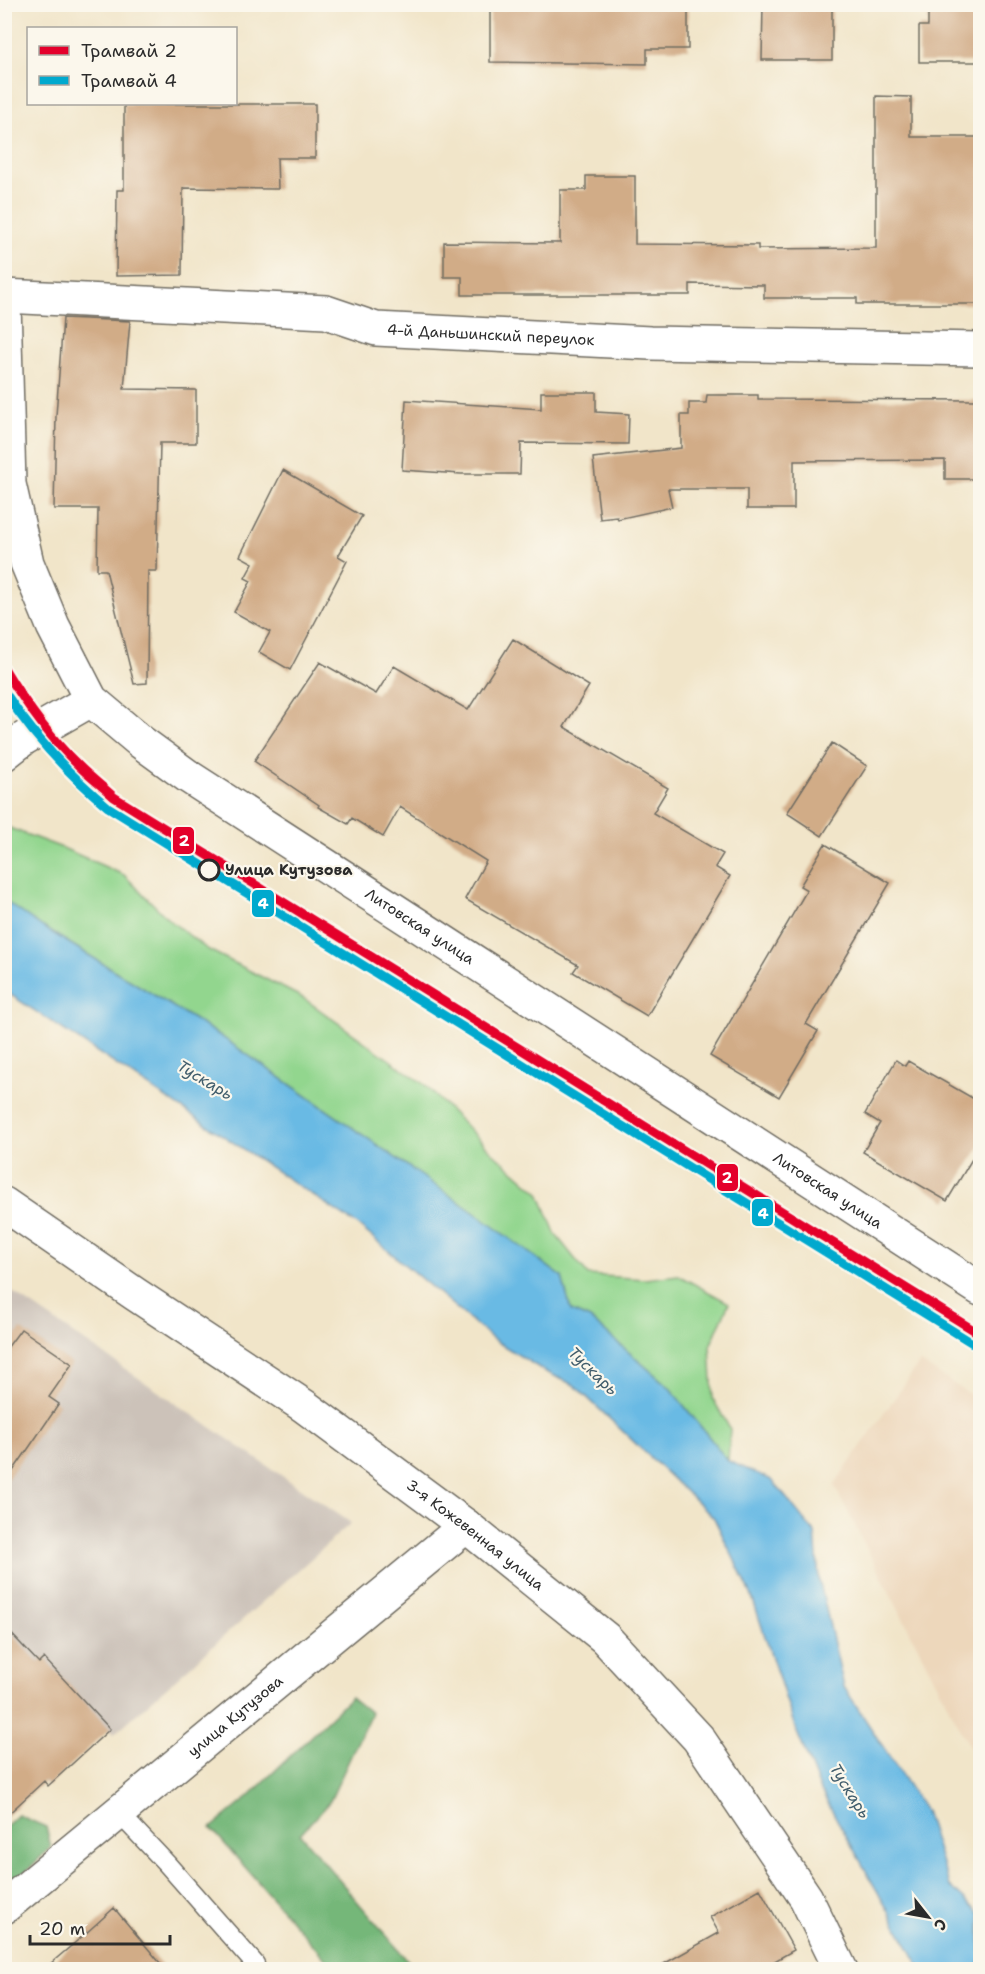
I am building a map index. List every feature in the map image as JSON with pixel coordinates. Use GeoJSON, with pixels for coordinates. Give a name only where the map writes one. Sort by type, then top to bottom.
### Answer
{"type":"FeatureCollection","features":[{"type":"Feature","properties":{"kind":"street","name":"4-й Даньшинский переулок"},"geometry":{"type":"LineString","coordinates":[[4,296],[327,312],[376,329],[412,331],[650,343],[981,349]]}},
{"type":"Feature","properties":{"kind":"street","name":"Литовская улица"},"geometry":{"type":"LineString","coordinates":[[4,303],[7,484],[27,563],[53,626],[91,700],[141,742],[189,777],[981,1289]]}},
{"type":"Feature","properties":{"kind":"street"},"geometry":{"type":"LineString","coordinates":[[4,754],[23,740],[91,700]]}},
{"type":"Feature","properties":{"kind":"street","name":"3-я Кожевенная улица"},"geometry":{"type":"LineString","coordinates":[[4,1204],[304,1406],[466,1526],[605,1638],[698,1738],[806,1898],[841,1970]]}},
{"type":"Feature","properties":{"kind":"street","name":"улица Кутузова"},"geometry":{"type":"LineString","coordinates":[[4,1907],[466,1526]]}},
{"type":"Feature","properties":{"kind":"lane"},"geometry":{"type":"LineString","coordinates":[[118,1812],[255,1964]]}},
{"type":"Feature","properties":{"kind":"path"},"geometry":{"type":"LineString","coordinates":[[314,1970],[320,1964]]}},
{"type":"Feature","properties":{"kind":"shaded area"},"geometry":{"type":"Polygon","coordinates":[[[5,1287],[351,1523],[114,1734],[109,1729],[48,1786],[43,1782],[5,1818],[5,1287]]]}},
{"type":"Feature","properties":{"kind":"shaded area"},"geometry":{"type":"Polygon","coordinates":[[[920,1362],[980,1401],[980,1767],[834,1485],[920,1362]]]}},
{"type":"Feature","properties":{"kind":"green space"},"geometry":{"type":"Polygon","coordinates":[[[4,826],[124,875],[168,919],[207,949],[303,998],[425,1085],[491,1151],[539,1193],[556,1235],[588,1275],[645,1279],[678,1275],[729,1303],[710,1346],[713,1399],[730,1429],[728,1461],[669,1387],[590,1319],[571,1311],[562,1277],[472,1211],[219,1035],[43,927],[5,901],[4,826]]]}},
{"type":"Feature","properties":{"kind":"green space"},"geometry":{"type":"Polygon","coordinates":[[[351,1697],[371,1713],[330,1801],[300,1834],[415,1969],[334,1969],[211,1828],[244,1801],[351,1697]]]}},
{"type":"Feature","properties":{"kind":"green space"},"geometry":{"type":"Polygon","coordinates":[[[18,1815],[46,1827],[51,1847],[5,1892],[5,1827],[18,1815]]]}},
{"type":"Feature","properties":{"kind":"water","name":"Тускарь"},"geometry":{"type":"Polygon","coordinates":[[[5,901],[43,927],[219,1035],[472,1211],[562,1277],[571,1311],[590,1319],[669,1387],[728,1461],[772,1480],[815,1533],[819,1579],[844,1687],[925,1811],[949,1885],[980,1914],[980,1969],[921,1969],[821,1791],[796,1730],[751,1594],[714,1518],[574,1385],[546,1372],[494,1340],[359,1226],[5,991],[5,901]]]}},
{"type":"Feature","properties":{"kind":"building"},"geometry":{"type":"Polygon","coordinates":[[[508,4],[688,4],[688,49],[647,49],[647,64],[490,62],[490,10],[508,9],[508,4]]]}},
{"type":"Feature","properties":{"kind":"building"},"geometry":{"type":"Polygon","coordinates":[[[763,4],[832,4],[832,60],[762,60],[763,4]]]}},
{"type":"Feature","properties":{"kind":"building"},"geometry":{"type":"Polygon","coordinates":[[[928,4],[981,4],[981,62],[919,62],[919,26],[928,26],[928,4]]]}},
{"type":"Feature","properties":{"kind":"building"},"geometry":{"type":"Polygon","coordinates":[[[876,96],[911,97],[911,137],[981,137],[981,304],[857,304],[857,298],[764,298],[764,285],[690,284],[690,295],[462,295],[462,277],[444,277],[444,242],[560,243],[560,190],[586,190],[586,176],[635,176],[635,244],[758,245],[758,249],[876,248],[876,96]]]}},
{"type":"Feature","properties":{"kind":"building"},"geometry":{"type":"Polygon","coordinates":[[[315,104],[315,158],[277,158],[278,189],[183,188],[182,275],[116,276],[117,190],[124,190],[124,105],[315,104]]]}},
{"type":"Feature","properties":{"kind":"building"},"geometry":{"type":"Polygon","coordinates":[[[63,318],[130,321],[124,389],[196,390],[196,443],[160,443],[157,571],[148,571],[147,683],[134,684],[106,570],[97,570],[98,509],[54,509],[56,416],[63,318]]]}},
{"type":"Feature","properties":{"kind":"building"},"geometry":{"type":"Polygon","coordinates":[[[541,392],[596,392],[596,412],[629,414],[628,444],[521,443],[520,474],[461,474],[402,470],[406,400],[541,409],[541,392]]]}},
{"type":"Feature","properties":{"kind":"building"},"geometry":{"type":"Polygon","coordinates":[[[707,395],[758,395],[758,399],[981,400],[981,479],[945,479],[945,460],[794,461],[794,509],[747,509],[747,489],[668,489],[672,507],[618,519],[617,517],[600,519],[593,458],[681,448],[681,415],[689,415],[689,403],[706,403],[707,395]]]}},
{"type":"Feature","properties":{"kind":"building"},"geometry":{"type":"Polygon","coordinates":[[[283,470],[362,516],[338,556],[347,561],[290,670],[259,652],[270,632],[234,612],[251,581],[245,578],[253,563],[240,556],[283,470]]]}},
{"type":"Feature","properties":{"kind":"building"},"geometry":{"type":"Polygon","coordinates":[[[513,639],[589,686],[564,727],[668,788],[653,813],[723,854],[715,867],[730,876],[647,1016],[573,972],[578,965],[465,899],[486,861],[400,807],[383,837],[352,818],[348,824],[318,807],[319,805],[254,761],[320,662],[376,694],[394,666],[468,710],[513,639]]]}},
{"type":"Feature","properties":{"kind":"building"},"geometry":{"type":"Polygon","coordinates":[[[832,743],[867,766],[822,836],[787,813],[832,743]]]}},
{"type":"Feature","properties":{"kind":"building"},"geometry":{"type":"Polygon","coordinates":[[[825,844],[890,883],[806,1024],[818,1031],[779,1097],[710,1056],[807,890],[800,886],[825,844]]]}},
{"type":"Feature","properties":{"kind":"building"},"geometry":{"type":"Polygon","coordinates":[[[896,1060],[905,1066],[908,1061],[981,1103],[981,1144],[947,1201],[863,1152],[880,1123],[865,1114],[896,1060]]]}},
{"type":"Feature","properties":{"kind":"building"},"geometry":{"type":"Polygon","coordinates":[[[21,1329],[72,1364],[49,1397],[59,1404],[4,1484],[4,1352],[21,1329]]]}},
{"type":"Feature","properties":{"kind":"building"},"geometry":{"type":"Polygon","coordinates":[[[4,1626],[39,1663],[44,1658],[110,1729],[48,1786],[44,1781],[4,1818],[4,1626]]]}},
{"type":"Feature","properties":{"kind":"building"},"geometry":{"type":"Polygon","coordinates":[[[760,1889],[794,1950],[759,1970],[653,1970],[719,1933],[710,1917],[760,1889]]]}},
{"type":"Feature","properties":{"kind":"building"},"geometry":{"type":"Polygon","coordinates":[[[114,1908],[166,1970],[43,1970],[84,1935],[114,1908]]]}},
{"type":"Feature","properties":{"kind":"tram line","name":"2"},"geometry":{"type":"LineString","coordinates":[[4,668],[29,707],[58,743],[83,770],[114,797],[980,1334]]}},
{"type":"Feature","properties":{"kind":"tram line","name":"4"},"geometry":{"type":"LineString","coordinates":[[4,691],[52,753],[108,807],[974,1344]]}},
{"type":"Feature","properties":{"kind":"place","name":"Улица Кутузова"},"geometry":{"type":"Point","coordinates":[209,870]}}]}
